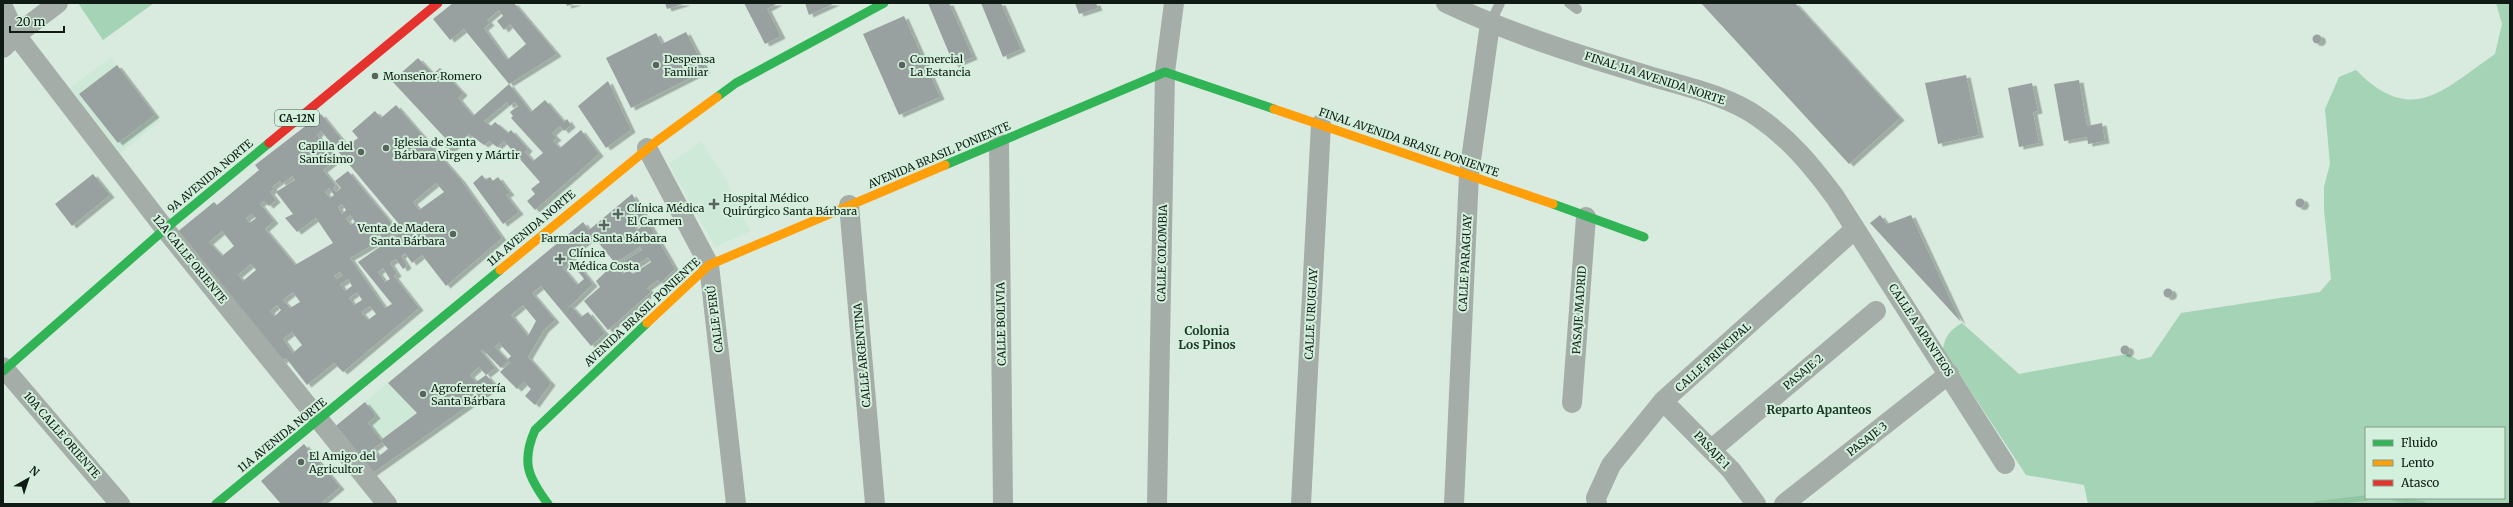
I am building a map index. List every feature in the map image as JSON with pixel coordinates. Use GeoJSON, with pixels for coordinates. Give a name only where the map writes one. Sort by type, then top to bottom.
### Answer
{"type":"FeatureCollection","features":[{"type":"Feature","properties":{"kind":"main road","name":"9A AVENIDA NORTE"},"geometry":{"type":"LineString","coordinates":[[4,369],[165,229],[438,3]]}},
{"type":"Feature","properties":{"kind":"main road","name":"11A AVENIDA NORTE"},"geometry":{"type":"LineString","coordinates":[[216,504],[647,148],[736,84],[884,3]]}},
{"type":"Feature","properties":{"kind":"main road","name":"FINAL AVENIDA BRASIL PONIENTE"},"geometry":{"type":"LineString","coordinates":[[1165,72],[1469,174],[1644,237]]}},
{"type":"Feature","properties":{"kind":"main road","name":"AVENIDA BRASIL PONIENTE"},"geometry":{"type":"LineString","coordinates":[[548,504],[533,484],[526,466],[525,454],[535,430],[709,265],[1165,72]]}},
{"type":"Feature","properties":{"kind":"street"},"geometry":{"type":"LineString","coordinates":[[10,42],[58,3]]}},
{"type":"Feature","properties":{"kind":"street","name":"CALLE COLOMBIA"},"geometry":{"type":"LineString","coordinates":[[1157,504],[1165,72],[1174,3]]}},
{"type":"Feature","properties":{"kind":"street","name":"FINAL 11A AVENIDA NORTE"},"geometry":{"type":"LineString","coordinates":[[1446,3],[1490,24],[1715,96],[1743,109],[1772,128],[1809,161],[1835,197]]}},
{"type":"Feature","properties":{"kind":"street","name":"12A CALLE ORIENTE"},"geometry":{"type":"LineString","coordinates":[[3,7],[10,42],[165,229],[388,504]]}},
{"type":"Feature","properties":{"kind":"street","name":"CALLE PARAGUAY"},"geometry":{"type":"LineString","coordinates":[[1454,504],[1469,174],[1490,24]]}},
{"type":"Feature","properties":{"kind":"street","name":"CALLE URUGUAY"},"geometry":{"type":"LineString","coordinates":[[1301,504],[1321,124]]}},
{"type":"Feature","properties":{"kind":"street","name":"CALLE BOLIVIA"},"geometry":{"type":"LineString","coordinates":[[999,143],[1003,504]]}},
{"type":"Feature","properties":{"kind":"street","name":"CALLE PERÚ"},"geometry":{"type":"LineString","coordinates":[[647,148],[709,265],[736,504]]}},
{"type":"Feature","properties":{"kind":"street","name":"CALLE A APANTEOS"},"geometry":{"type":"LineString","coordinates":[[1835,197],[2005,464]]}},
{"type":"Feature","properties":{"kind":"street","name":"CALLE ARGENTINA"},"geometry":{"type":"LineString","coordinates":[[848,205],[875,504]]}},
{"type":"Feature","properties":{"kind":"street","name":"PASAJE MADRID"},"geometry":{"type":"LineString","coordinates":[[1572,403],[1586,217]]}},
{"type":"Feature","properties":{"kind":"street","name":"CALLE PRINCIPAL"},"geometry":{"type":"LineString","coordinates":[[1596,504],[1596,498],[1611,465],[1663,400],[1855,229]]}},
{"type":"Feature","properties":{"kind":"street","name":"PASAJE 2"},"geometry":{"type":"LineString","coordinates":[[1712,449],[1876,311]]}},
{"type":"Feature","properties":{"kind":"street","name":"10A CALLE ORIENTE"},"geometry":{"type":"LineString","coordinates":[[4,369],[120,504]]}},
{"type":"Feature","properties":{"kind":"street","name":"PASAJE 3"},"geometry":{"type":"LineString","coordinates":[[1784,504],[1949,374]]}},
{"type":"Feature","properties":{"kind":"street","name":"PASAJE 1"},"geometry":{"type":"LineString","coordinates":[[1663,400],[1712,449],[1756,504]]}},
{"type":"Feature","properties":{"kind":"lane"},"geometry":{"type":"LineString","coordinates":[[1490,24],[1500,3]]}},
{"type":"Feature","properties":{"kind":"shaded area"},"geometry":{"type":"Polygon","coordinates":[[[111,57],[160,121],[118,155],[67,90],[111,57]]]}},
{"type":"Feature","properties":{"kind":"shaded area","name":"Hospital Médico Quirúrgico Santa Bárbara"},"geometry":{"type":"Polygon","coordinates":[[[701,141],[724,176],[750,231],[715,247],[669,164],[701,141]]]}},
{"type":"Feature","properties":{"kind":"shaded area","name":"Agroferretería Santa Bárbara"},"geometry":{"type":"Polygon","coordinates":[[[439,341],[462,381],[477,400],[395,458],[356,409],[439,341]]]}},
{"type":"Feature","properties":{"kind":"green space"},"geometry":{"type":"Polygon","coordinates":[[[78,3],[154,3],[103,40],[78,3]]]}},
{"type":"Feature","properties":{"kind":"green space"},"geometry":{"type":"Polygon","coordinates":[[[2496,3],[2510,3],[2510,504],[2088,504],[2084,485],[2026,475],[1943,349],[1945,340],[1954,328],[1962,323],[2019,374],[2128,354],[2138,360],[2151,357],[2181,313],[2320,292],[2331,279],[2324,210],[2324,187],[2330,164],[2325,109],[2339,77],[2356,70],[2376,87],[2394,97],[2411,99],[2427,97],[2443,90],[2459,80],[2495,54],[2502,24],[2496,3]]]}},
{"type":"Feature","properties":{"kind":"building"},"geometry":{"type":"Polygon","coordinates":[[[453,3],[514,3],[557,54],[509,84],[464,29],[450,40],[433,19],[453,3]],[[499,10],[487,20],[490,23],[484,28],[507,60],[526,44],[510,24],[504,30],[497,21],[503,16],[499,10]]]}},
{"type":"Feature","properties":{"kind":"building"},"geometry":{"type":"Polygon","coordinates":[[[566,3],[577,3],[567,6],[566,3]]]}},
{"type":"Feature","properties":{"kind":"building"},"geometry":{"type":"Polygon","coordinates":[[[665,3],[686,3],[667,9],[665,3]]]}},
{"type":"Feature","properties":{"kind":"building"},"geometry":{"type":"Polygon","coordinates":[[[744,3],[778,3],[767,9],[781,36],[765,44],[744,3]]]}},
{"type":"Feature","properties":{"kind":"building"},"geometry":{"type":"Polygon","coordinates":[[[805,3],[835,3],[809,15],[805,3]]]}},
{"type":"Feature","properties":{"kind":"building"},"geometry":{"type":"Polygon","coordinates":[[[928,3],[949,3],[973,57],[954,65],[928,3]]]}},
{"type":"Feature","properties":{"kind":"building"},"geometry":{"type":"Polygon","coordinates":[[[981,3],[1001,3],[1021,49],[1003,57],[981,3]]]}},
{"type":"Feature","properties":{"kind":"building"},"geometry":{"type":"Polygon","coordinates":[[[1075,3],[1096,3],[1098,8],[1079,14],[1075,3]]]}},
{"type":"Feature","properties":{"kind":"building"},"geometry":{"type":"Polygon","coordinates":[[[1701,3],[1795,3],[1900,118],[1849,164],[1701,3]]]}},
{"type":"Feature","properties":{"kind":"building","name":"Comercial La Estancia"},"geometry":{"type":"Polygon","coordinates":[[[904,16],[940,97],[899,115],[863,34],[904,16]]]}},
{"type":"Feature","properties":{"kind":"building","name":"Despensa Familiar"},"geometry":{"type":"Polygon","coordinates":[[[686,32],[706,70],[631,108],[606,58],[656,33],[662,44],[686,32]]]}},
{"type":"Feature","properties":{"kind":"building"},"geometry":{"type":"Polygon","coordinates":[[[2315,35],[2319,35],[2321,39],[2319,43],[2315,43],[2313,41],[2313,37],[2315,35]]]}},
{"type":"Feature","properties":{"kind":"building"},"geometry":{"type":"Polygon","coordinates":[[[418,58],[433,74],[440,68],[463,93],[458,98],[473,116],[509,84],[531,112],[545,100],[564,122],[567,119],[571,125],[564,131],[560,126],[552,133],[557,138],[553,141],[560,148],[581,130],[599,154],[535,210],[527,201],[535,194],[531,189],[540,182],[504,141],[497,147],[489,141],[484,145],[469,134],[449,151],[441,142],[446,139],[392,81],[418,58]],[[507,102],[484,121],[491,126],[495,122],[508,133],[511,130],[528,149],[525,152],[533,161],[543,153],[511,118],[513,116],[510,112],[518,106],[515,102],[509,106],[507,102]]]}},
{"type":"Feature","properties":{"kind":"building"},"geometry":{"type":"Polygon","coordinates":[[[117,65],[155,115],[118,143],[79,94],[117,65]]]}},
{"type":"Feature","properties":{"kind":"building"},"geometry":{"type":"Polygon","coordinates":[[[1966,75],[1979,135],[1938,144],[1925,83],[1966,75]]]}},
{"type":"Feature","properties":{"kind":"building"},"geometry":{"type":"Polygon","coordinates":[[[2079,80],[2087,126],[2102,123],[2105,141],[2088,144],[2087,137],[2064,141],[2054,84],[2079,80]]]}},
{"type":"Feature","properties":{"kind":"building"},"geometry":{"type":"Polygon","coordinates":[[[608,81],[631,130],[606,148],[578,106],[608,81]]]}},
{"type":"Feature","properties":{"kind":"building"},"geometry":{"type":"Polygon","coordinates":[[[2032,83],[2038,111],[2033,112],[2039,143],[2019,147],[2008,88],[2032,83]]]}},
{"type":"Feature","properties":{"kind":"building"},"geometry":{"type":"Polygon","coordinates":[[[396,105],[461,180],[502,238],[446,286],[422,255],[412,263],[405,253],[401,256],[407,266],[403,269],[396,259],[390,263],[397,274],[394,276],[419,308],[343,372],[334,363],[307,385],[286,358],[282,361],[176,233],[214,202],[217,205],[259,170],[255,165],[321,114],[347,146],[358,138],[352,131],[375,111],[381,118],[396,105]],[[321,131],[317,135],[337,159],[323,170],[336,186],[333,188],[336,192],[341,188],[335,181],[348,171],[397,230],[383,239],[377,231],[371,236],[376,243],[350,258],[385,308],[392,304],[358,262],[404,230],[321,131]],[[292,176],[282,184],[280,181],[272,187],[274,189],[270,192],[276,200],[269,206],[264,201],[260,204],[274,221],[265,229],[295,265],[333,243],[316,218],[297,232],[285,218],[293,214],[276,192],[295,180],[292,176]],[[436,183],[413,202],[419,210],[444,192],[436,183]],[[329,188],[325,192],[330,198],[334,195],[329,188]],[[342,204],[338,207],[342,214],[346,210],[342,204]],[[252,214],[246,218],[250,223],[256,218],[252,214]],[[350,215],[346,219],[351,225],[355,222],[350,215]],[[222,231],[209,242],[222,256],[234,246],[222,231]],[[251,264],[238,275],[243,281],[256,270],[251,264]],[[383,268],[378,272],[385,282],[390,279],[383,268]],[[340,272],[334,276],[337,279],[343,275],[340,272]],[[348,279],[340,284],[345,291],[352,286],[348,279]],[[293,292],[283,300],[290,308],[300,302],[293,292]],[[357,292],[349,298],[354,305],[362,300],[357,292]],[[277,305],[270,311],[275,316],[281,310],[277,305]],[[370,306],[361,312],[368,320],[376,314],[370,306]],[[292,332],[283,339],[293,353],[302,345],[292,332]]]}},
{"type":"Feature","properties":{"kind":"building"},"geometry":{"type":"Polygon","coordinates":[[[93,174],[110,195],[72,226],[55,204],[93,174]]]}},
{"type":"Feature","properties":{"kind":"building"},"geometry":{"type":"Polygon","coordinates":[[[482,175],[486,180],[490,177],[493,181],[498,177],[510,193],[506,195],[519,212],[503,224],[473,183],[482,175]]]}},
{"type":"Feature","properties":{"kind":"building"},"geometry":{"type":"Polygon","coordinates":[[[632,194],[645,216],[633,225],[637,230],[648,222],[675,269],[660,283],[658,280],[647,288],[651,292],[608,330],[584,301],[600,287],[596,281],[615,263],[593,236],[570,255],[574,259],[563,268],[577,285],[584,279],[573,265],[576,263],[593,284],[567,309],[571,306],[581,317],[588,312],[605,333],[591,346],[541,286],[532,293],[555,320],[544,330],[528,357],[551,383],[535,405],[525,396],[531,389],[524,382],[517,389],[500,372],[510,363],[508,361],[501,368],[483,350],[481,351],[495,368],[486,375],[496,386],[370,475],[332,429],[365,402],[376,416],[368,423],[381,440],[417,413],[388,383],[583,222],[589,230],[632,194]],[[640,247],[615,263],[623,274],[629,270],[624,261],[642,250],[640,247]],[[648,257],[629,270],[633,274],[651,262],[648,257]],[[523,305],[511,315],[528,336],[536,321],[523,305]],[[499,343],[495,347],[507,360],[511,356],[499,343]],[[479,367],[470,375],[476,382],[486,375],[479,367]],[[382,442],[373,449],[379,456],[388,449],[382,442]]]}},
{"type":"Feature","properties":{"kind":"building"},"geometry":{"type":"Polygon","coordinates":[[[2298,199],[2302,199],[2304,203],[2302,207],[2298,207],[2296,205],[2296,201],[2298,199]]]}},
{"type":"Feature","properties":{"kind":"building"},"geometry":{"type":"Polygon","coordinates":[[[1880,215],[1887,224],[1911,215],[1961,322],[1870,223],[1880,215]]]}},
{"type":"Feature","properties":{"kind":"building"},"geometry":{"type":"Polygon","coordinates":[[[2166,289],[2170,289],[2172,293],[2170,297],[2166,297],[2164,295],[2164,291],[2166,289]]]}},
{"type":"Feature","properties":{"kind":"building"},"geometry":{"type":"Polygon","coordinates":[[[2123,346],[2127,346],[2129,350],[2127,354],[2123,354],[2121,352],[2121,348],[2123,346]]]}},
{"type":"Feature","properties":{"kind":"building","name":"El Amigo del Agricultor"},"geometry":{"type":"Polygon","coordinates":[[[304,444],[340,487],[320,504],[281,504],[261,481],[304,444]]]}},
{"type":"Feature","properties":{"kind":"waterway"},"geometry":{"type":"LineString","coordinates":[[2316,504],[2365,498]]}},
{"type":"Feature","properties":{"kind":"waterway"},"geometry":{"type":"LineString","coordinates":[[2399,499],[2423,504]]}},
{"type":"Feature","properties":{"kind":"traffic: fast"},"geometry":{"type":"LineString","coordinates":[[717,97],[736,83],[884,3]]}},
{"type":"Feature","properties":{"kind":"traffic: fast"},"geometry":{"type":"LineString","coordinates":[[945,165],[1165,72],[1274,109]]}},
{"type":"Feature","properties":{"kind":"traffic: fast"},"geometry":{"type":"LineString","coordinates":[[3,371],[165,229],[269,143]]}},
{"type":"Feature","properties":{"kind":"traffic: fast"},"geometry":{"type":"LineString","coordinates":[[1553,204],[1644,237]]}},
{"type":"Feature","properties":{"kind":"traffic: fast"},"geometry":{"type":"LineString","coordinates":[[216,504],[500,270]]}},
{"type":"Feature","properties":{"kind":"traffic: fast"},"geometry":{"type":"LineString","coordinates":[[548,504],[531,477],[529,469],[528,451],[535,430],[647,323]]}},
{"type":"Feature","properties":{"kind":"traffic: slow"},"geometry":{"type":"LineString","coordinates":[[500,270],[657,141],[717,97]]}},
{"type":"Feature","properties":{"kind":"traffic: slow"},"geometry":{"type":"LineString","coordinates":[[1274,109],[1553,204]]}},
{"type":"Feature","properties":{"kind":"traffic: slow"},"geometry":{"type":"LineString","coordinates":[[647,323],[709,265],[945,165]]}},
{"type":"Feature","properties":{"kind":"traffic: jam"},"geometry":{"type":"LineString","coordinates":[[269,143],[438,3]]}},
{"type":"Feature","properties":{"kind":"place","name":"Despensa Familiar"},"geometry":{"type":"Point","coordinates":[656,65]}},
{"type":"Feature","properties":{"kind":"place","name":"Comercial La Estancia"},"geometry":{"type":"Point","coordinates":[902,65]}},
{"type":"Feature","properties":{"kind":"place","name":"Monseñor Romero"},"geometry":{"type":"Point","coordinates":[375,76]}},
{"type":"Feature","properties":{"kind":"place","name":"Iglesia de Santa Bárbara Virgen y Mártir"},"geometry":{"type":"Point","coordinates":[386,148]}},
{"type":"Feature","properties":{"kind":"place","name":"Capilla del Santísimo"},"geometry":{"type":"Point","coordinates":[361,152]}},
{"type":"Feature","properties":{"kind":"place","name":"Hospital Médico Quirúrgico Santa Bárbara"},"geometry":{"type":"Point","coordinates":[714,204]}},
{"type":"Feature","properties":{"kind":"place","name":"Clínica Médica El Carmen"},"geometry":{"type":"Point","coordinates":[618,214]}},
{"type":"Feature","properties":{"kind":"place","name":"Farmacia Santa Bárbara"},"geometry":{"type":"Point","coordinates":[604,225]}},
{"type":"Feature","properties":{"kind":"place","name":"Venta de Madera Santa Bárbara"},"geometry":{"type":"Point","coordinates":[453,234]}},
{"type":"Feature","properties":{"kind":"place","name":"Clínica Médica Costa"},"geometry":{"type":"Point","coordinates":[560,259]}},
{"type":"Feature","properties":{"kind":"place","name":"Agroferretería Santa Bárbara"},"geometry":{"type":"Point","coordinates":[423,394]}},
{"type":"Feature","properties":{"kind":"place","name":"El Amigo del Agricultor"},"geometry":{"type":"Point","coordinates":[301,462]}},
{"type":"Feature","properties":{"kind":"district","name":"Colonia Los Pinos"},"geometry":{"type":"Point","coordinates":[1207,337]}},
{"type":"Feature","properties":{"kind":"district","name":"Reparto Apanteos"},"geometry":{"type":"Point","coordinates":[1819,409]}}]}
